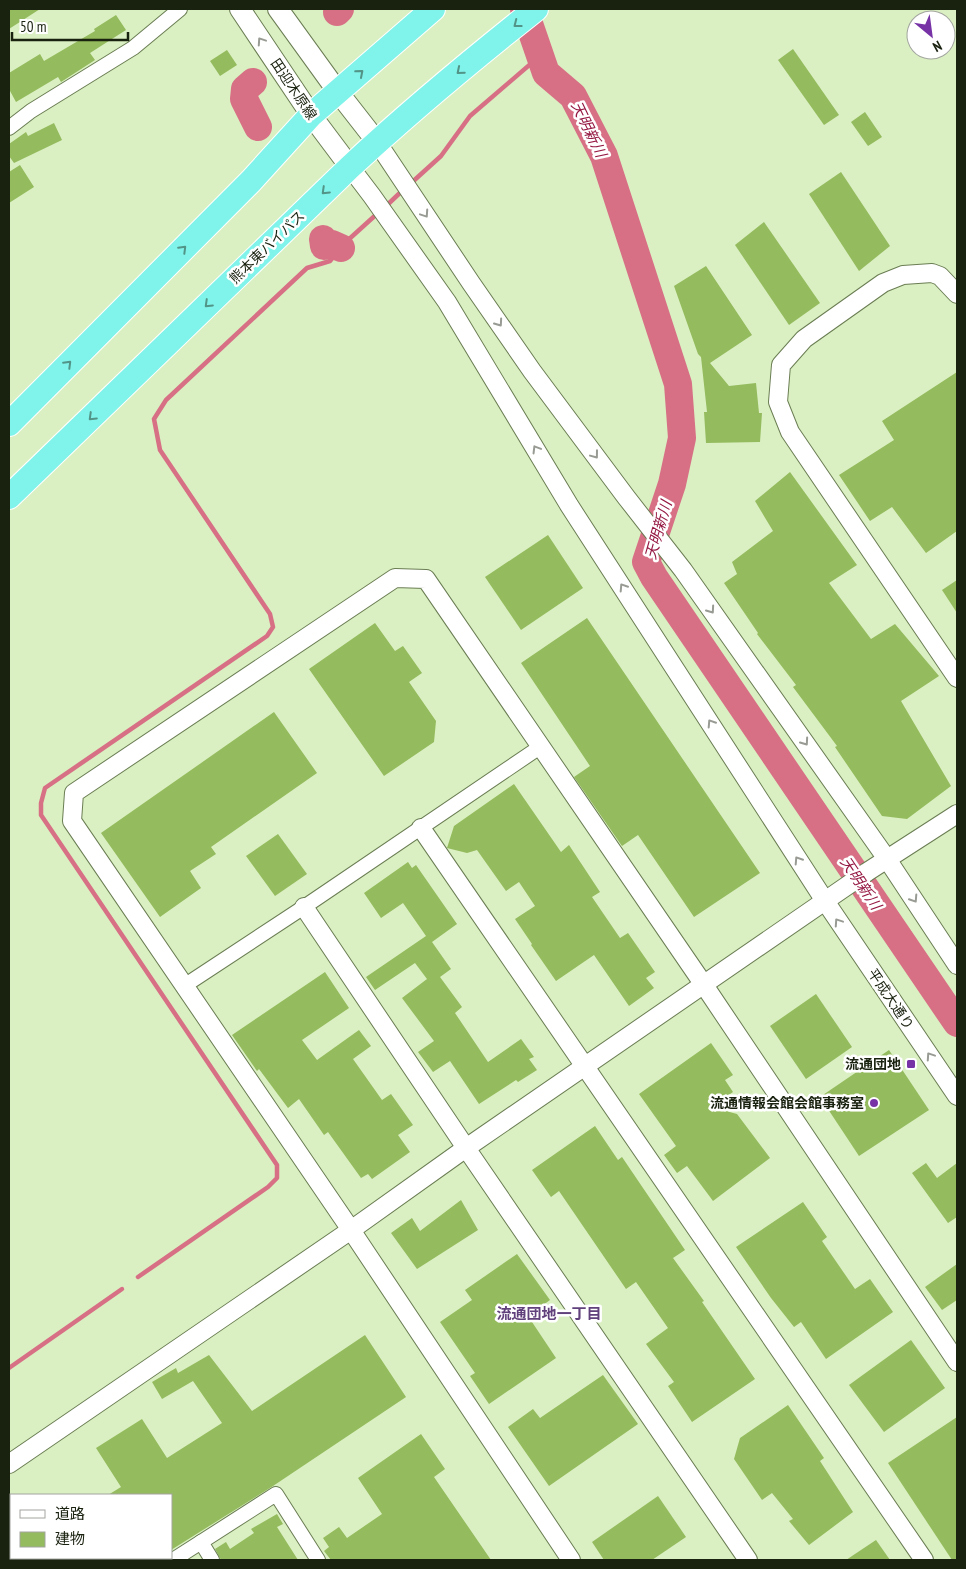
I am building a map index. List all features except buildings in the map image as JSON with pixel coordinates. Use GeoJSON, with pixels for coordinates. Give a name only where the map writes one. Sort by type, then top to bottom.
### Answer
{"type":"FeatureCollection","features":[{"type":"Feature","properties":{"kind":"highway"},"geometry":{"type":"LineString","coordinates":[[9,424],[250,181],[311,115],[433,9]]}},
{"type":"Feature","properties":{"kind":"highway","name":"熊本東バイパス"},"geometry":{"type":"LineString","coordinates":[[9,497],[350,167],[497,40],[536,9]]}},
{"type":"Feature","properties":{"kind":"main road","name":"田迎木原線"},"geometry":{"type":"LineString","coordinates":[[240,9],[311,115],[350,167]]}},
{"type":"Feature","properties":{"kind":"main road"},"geometry":{"type":"LineString","coordinates":[[278,9],[377,142]]}},
{"type":"Feature","properties":{"kind":"street"},"geometry":{"type":"LineString","coordinates":[[9,128],[31,111],[134,48],[180,9]]}},
{"type":"Feature","properties":{"kind":"street"},"geometry":{"type":"LineString","coordinates":[[377,142],[471,283],[532,370],[626,497],[683,570],[887,858],[957,965]]}},
{"type":"Feature","properties":{"kind":"street","name":"平成大通り"},"geometry":{"type":"LineString","coordinates":[[350,167],[447,302],[570,505],[830,898],[957,1096]]}},
{"type":"Feature","properties":{"kind":"street"},"geometry":{"type":"LineString","coordinates":[[957,294],[940,276],[932,273],[903,274],[883,283],[804,339],[781,365],[778,402],[790,432],[957,678]]}},
{"type":"Feature","properties":{"kind":"street"},"geometry":{"type":"LineString","coordinates":[[571,1560],[351,1230],[72,821],[74,793],[395,578],[426,579],[704,985],[957,1362]]}},
{"type":"Feature","properties":{"kind":"street"},"geometry":{"type":"LineString","coordinates":[[184,986],[540,747]]}},
{"type":"Feature","properties":{"kind":"street"},"geometry":{"type":"LineString","coordinates":[[9,1464],[351,1230],[466,1148],[887,858],[957,814]]}},
{"type":"Feature","properties":{"kind":"street"},"geometry":{"type":"LineString","coordinates":[[421,828],[584,1068],[924,1560]]}},
{"type":"Feature","properties":{"kind":"street"},"geometry":{"type":"LineString","coordinates":[[304,907],[466,1148],[748,1560]]}},
{"type":"Feature","properties":{"kind":"street"},"geometry":{"type":"LineString","coordinates":[[173,1560],[276,1494],[318,1560]]}},
{"type":"Feature","properties":{"kind":"street"},"geometry":{"type":"LineString","coordinates":[[201,1542],[212,1560]]}},
{"type":"Feature","properties":{"kind":"waterway"},"geometry":{"type":"LineString","coordinates":[[337,12],[340,9]]}},
{"type":"Feature","properties":{"kind":"waterway","name":"天明新川"},"geometry":{"type":"LineString","coordinates":[[524,9],[546,73],[573,96],[604,156],[678,384],[682,438],[672,484],[646,562],[654,577],[957,1023]]}},
{"type":"Feature","properties":{"kind":"waterway"},"geometry":{"type":"LineString","coordinates":[[409,185],[441,156],[470,116],[541,55]]}},
{"type":"Feature","properties":{"kind":"waterway"},"geometry":{"type":"LineString","coordinates":[[253,82],[245,89],[244,99],[258,127]]}},
{"type":"Feature","properties":{"kind":"waterway"},"geometry":{"type":"LineString","coordinates":[[385,207],[403,190]]}},
{"type":"Feature","properties":{"kind":"waterway"},"geometry":{"type":"LineString","coordinates":[[138,1277],[268,1187],[277,1178],[277,1165],[41,815],[41,803],[45,788],[267,636],[273,627],[270,614],[160,450],[154,419],[166,400],[307,268],[330,261],[347,241],[379,212]]}},
{"type":"Feature","properties":{"kind":"waterway"},"geometry":{"type":"LineString","coordinates":[[323,239],[324,246],[332,244],[341,248]]}},
{"type":"Feature","properties":{"kind":"waterway"},"geometry":{"type":"LineString","coordinates":[[9,1368],[122,1289]]}},
{"type":"Feature","properties":{"kind":"place","name":"流通団地"},"geometry":{"type":"Point","coordinates":[911,1064]}},
{"type":"Feature","properties":{"kind":"place","name":"流通情報会館会館事務室"},"geometry":{"type":"Point","coordinates":[874,1103]}},
{"type":"Feature","properties":{"kind":"district","name":"流通団地一丁目"},"geometry":{"type":"Point","coordinates":[549,1313]}}]}
